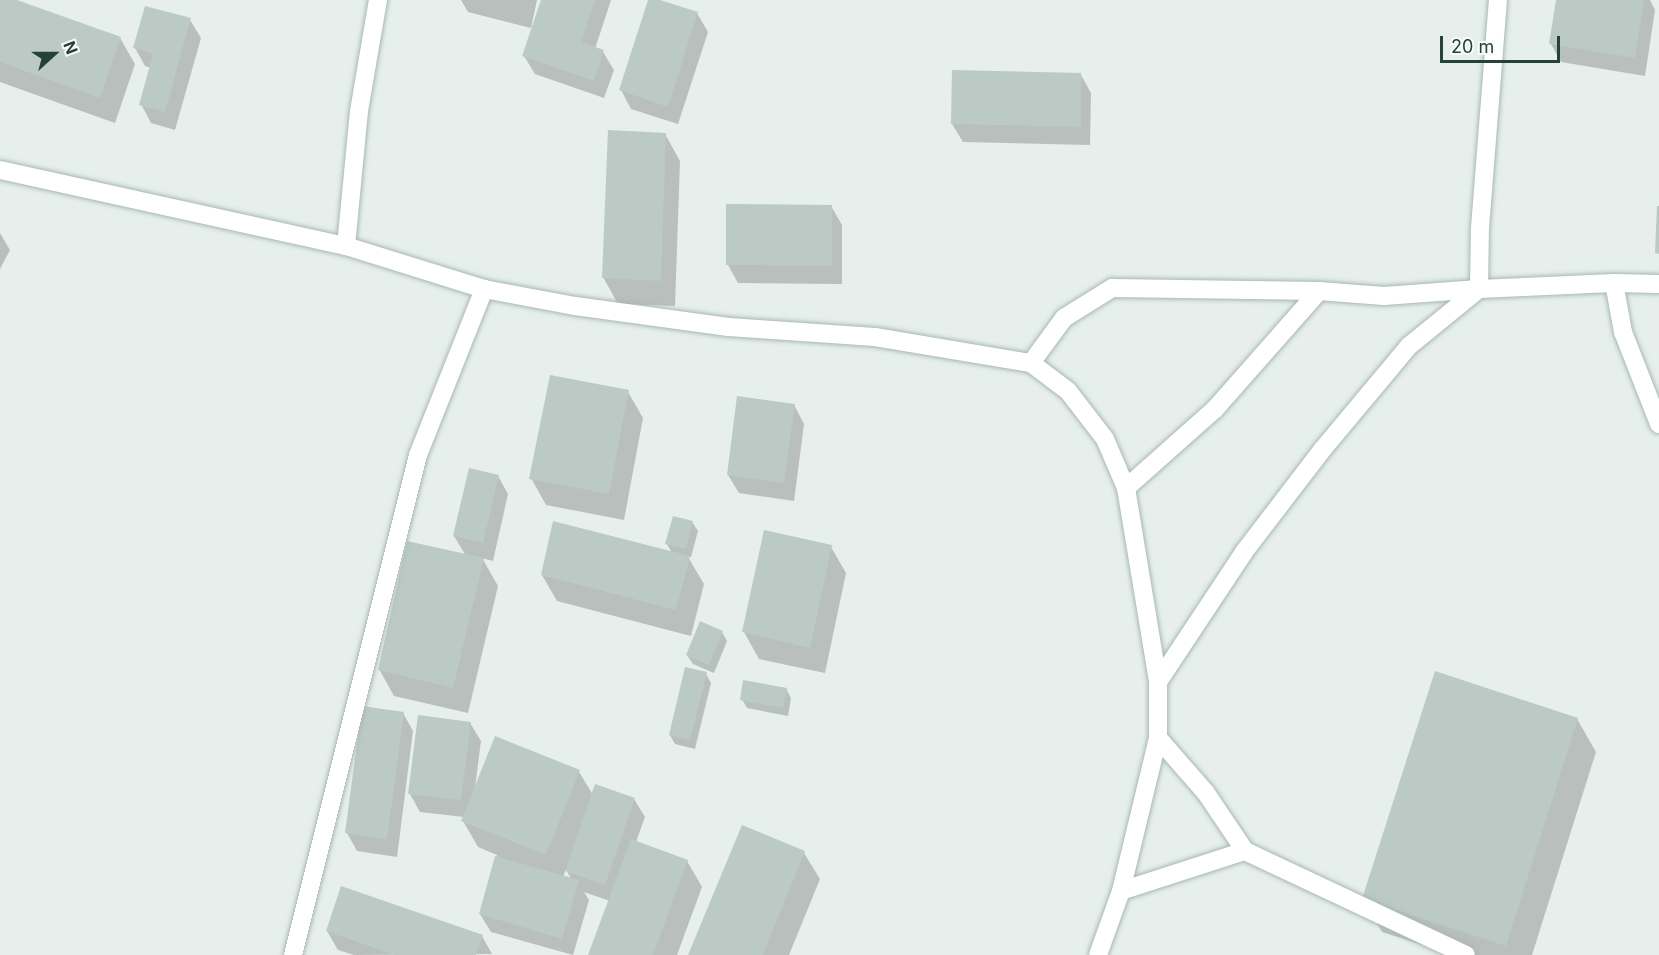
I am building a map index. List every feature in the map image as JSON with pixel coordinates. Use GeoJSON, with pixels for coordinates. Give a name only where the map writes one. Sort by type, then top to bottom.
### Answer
{"type":"FeatureCollection","features":[{"type":"Feature","properties":{"kind":"street"},"geometry":{"type":"LineString","coordinates":[[346,246],[359,111],[378,0]]}},
{"type":"Feature","properties":{"kind":"street"},"geometry":{"type":"LineString","coordinates":[[1158,682],[1244,552],[1322,450],[1409,346],[1479,289],[1480,228],[1498,0]]}},
{"type":"Feature","properties":{"kind":"street"},"geometry":{"type":"LineString","coordinates":[[0,170],[346,246],[484,289],[575,306],[729,327],[874,337],[1030,363],[1068,391],[1106,440],[1126,488],[1158,682],[1158,738],[1121,891],[1098,955]]}},
{"type":"Feature","properties":{"kind":"street"},"geometry":{"type":"LineString","coordinates":[[1614,283],[1623,332],[1659,424]]}},
{"type":"Feature","properties":{"kind":"street"},"geometry":{"type":"LineString","coordinates":[[1030,363],[1064,318],[1112,288],[1318,291],[1384,296],[1614,283],[1659,284]]}},
{"type":"Feature","properties":{"kind":"street"},"geometry":{"type":"LineString","coordinates":[[292,955],[418,455],[484,289]]}},
{"type":"Feature","properties":{"kind":"street"},"geometry":{"type":"LineString","coordinates":[[1126,488],[1215,409],[1318,291]]}},
{"type":"Feature","properties":{"kind":"street"},"geometry":{"type":"LineString","coordinates":[[1158,738],[1206,793],[1245,851],[1466,955]]}},
{"type":"Feature","properties":{"kind":"street"},"geometry":{"type":"LineString","coordinates":[[1121,891],[1245,851]]}},
{"type":"Feature","properties":{"kind":"building"},"geometry":{"type":"Polygon","coordinates":[[[0,0],[17,0],[121,37],[100,98],[0,62],[0,0]]]}},
{"type":"Feature","properties":{"kind":"building"},"geometry":{"type":"Polygon","coordinates":[[[541,0],[595,0],[581,42],[604,50],[594,81],[522,56],[541,0]]]}},
{"type":"Feature","properties":{"kind":"building"},"geometry":{"type":"Polygon","coordinates":[[[648,0],[660,0],[698,12],[668,107],[619,90],[648,0]]]}},
{"type":"Feature","properties":{"kind":"building"},"geometry":{"type":"Polygon","coordinates":[[[1556,0],[1644,0],[1635,58],[1549,44],[1556,0]]]}},
{"type":"Feature","properties":{"kind":"building"},"geometry":{"type":"Polygon","coordinates":[[[145,6],[191,18],[165,112],[139,105],[153,54],[133,48],[145,6]]]}},
{"type":"Feature","properties":{"kind":"building"},"geometry":{"type":"Polygon","coordinates":[[[952,70],[1081,73],[1081,127],[951,124],[952,70]]]}},
{"type":"Feature","properties":{"kind":"building"},"geometry":{"type":"Polygon","coordinates":[[[608,130],[666,133],[661,281],[602,278],[608,130]]]}},
{"type":"Feature","properties":{"kind":"building"},"geometry":{"type":"Polygon","coordinates":[[[726,204],[832,205],[832,266],[726,265],[726,204]]]}},
{"type":"Feature","properties":{"kind":"building"},"geometry":{"type":"Polygon","coordinates":[[[1657,206],[1659,206],[1659,254],[1655,253],[1657,206]]]}},
{"type":"Feature","properties":{"kind":"building"},"geometry":{"type":"Polygon","coordinates":[[[550,375],[629,390],[609,494],[529,479],[550,375]]]}},
{"type":"Feature","properties":{"kind":"building"},"geometry":{"type":"Polygon","coordinates":[[[737,396],[795,404],[784,483],[727,475],[737,396]]]}},
{"type":"Feature","properties":{"kind":"building"},"geometry":{"type":"Polygon","coordinates":[[[469,468],[499,475],[483,543],[453,536],[469,468]]]}},
{"type":"Feature","properties":{"kind":"building"},"geometry":{"type":"Polygon","coordinates":[[[673,516],[693,521],[686,549],[665,544],[673,516]]]}},
{"type":"Feature","properties":{"kind":"building"},"geometry":{"type":"Polygon","coordinates":[[[553,521],[690,556],[676,610],[541,575],[553,521]]]}},
{"type":"Feature","properties":{"kind":"building"},"geometry":{"type":"Polygon","coordinates":[[[764,530],[832,545],[810,648],[742,632],[764,530]]]}},
{"type":"Feature","properties":{"kind":"building"},"geometry":{"type":"Polygon","coordinates":[[[407,541],[484,558],[453,688],[378,670],[407,541]]]}},
{"type":"Feature","properties":{"kind":"building"},"geometry":{"type":"Polygon","coordinates":[[[700,621],[723,631],[709,665],[686,655],[700,621]]]}},
{"type":"Feature","properties":{"kind":"building"},"geometry":{"type":"Polygon","coordinates":[[[685,667],[707,672],[690,740],[669,735],[685,667]]]}},
{"type":"Feature","properties":{"kind":"building"},"geometry":{"type":"Polygon","coordinates":[[[1435,671],[1578,718],[1506,946],[1362,899],[1435,671]]]}},
{"type":"Feature","properties":{"kind":"building"},"geometry":{"type":"Polygon","coordinates":[[[743,680],[787,688],[783,708],[740,700],[743,680]]]}},
{"type":"Feature","properties":{"kind":"building"},"geometry":{"type":"Polygon","coordinates":[[[362,706],[404,712],[387,839],[345,833],[362,706]]]}},
{"type":"Feature","properties":{"kind":"building"},"geometry":{"type":"Polygon","coordinates":[[[418,715],[471,722],[461,800],[408,794],[418,715]]]}},
{"type":"Feature","properties":{"kind":"building"},"geometry":{"type":"Polygon","coordinates":[[[495,736],[580,770],[546,855],[461,821],[495,736]]]}},
{"type":"Feature","properties":{"kind":"building"},"geometry":{"type":"Polygon","coordinates":[[[595,784],[635,798],[605,885],[565,871],[595,784]]]}},
{"type":"Feature","properties":{"kind":"building"},"geometry":{"type":"Polygon","coordinates":[[[742,825],[805,851],[763,955],[688,955],[742,825]]]}},
{"type":"Feature","properties":{"kind":"building"},"geometry":{"type":"Polygon","coordinates":[[[631,839],[688,860],[653,955],[588,955],[631,839]]]}},
{"type":"Feature","properties":{"kind":"building"},"geometry":{"type":"Polygon","coordinates":[[[495,856],[579,880],[562,939],[479,914],[495,856]]]}},
{"type":"Feature","properties":{"kind":"building"},"geometry":{"type":"Polygon","coordinates":[[[341,886],[483,935],[476,955],[395,955],[326,931],[341,886]]]}}]}
